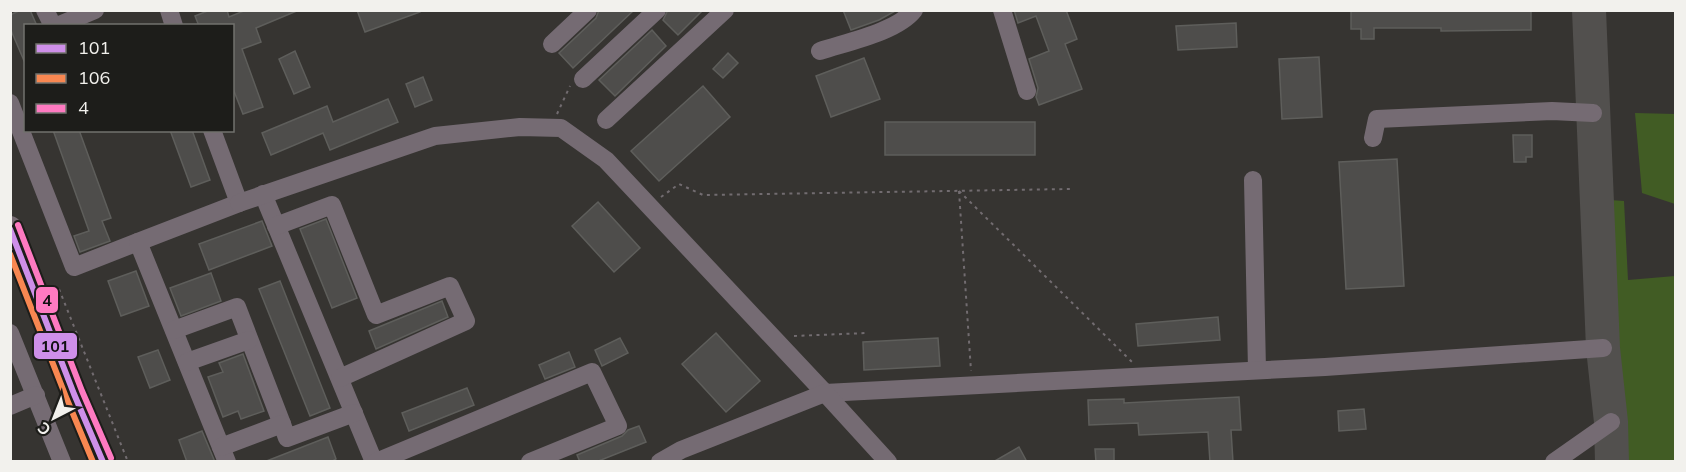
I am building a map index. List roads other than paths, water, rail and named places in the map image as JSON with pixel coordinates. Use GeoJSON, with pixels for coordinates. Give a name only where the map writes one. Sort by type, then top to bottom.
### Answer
{"type":"FeatureCollection","features":[{"type":"Feature","properties":{"kind":"main road"},"geometry":{"type":"LineString","coordinates":[[10,228],[74,394],[103,462]]}},
{"type":"Feature","properties":{"kind":"street"},"geometry":{"type":"LineString","coordinates":[[45,10],[54,24]]}},
{"type":"Feature","properties":{"kind":"street"},"geometry":{"type":"LineString","coordinates":[[60,24],[95,10]]}},
{"type":"Feature","properties":{"kind":"street"},"geometry":{"type":"LineString","coordinates":[[552,44],[588,10]]}},
{"type":"Feature","properties":{"kind":"street"},"geometry":{"type":"LineString","coordinates":[[577,82],[657,10]]}},
{"type":"Feature","properties":{"kind":"street"},"geometry":{"type":"LineString","coordinates":[[606,120],[725,10]]}},
{"type":"Feature","properties":{"kind":"street"},"geometry":{"type":"LineString","coordinates":[[820,51],[895,27],[909,18],[914,10]]}},
{"type":"Feature","properties":{"kind":"street"},"geometry":{"type":"LineString","coordinates":[[1002,10],[1027,91]]}},
{"type":"Feature","properties":{"kind":"street"},"geometry":{"type":"LineString","coordinates":[[10,103],[74,267],[263,194],[435,136],[520,127],[561,128],[606,160],[888,462]]}},
{"type":"Feature","properties":{"kind":"street"},"geometry":{"type":"LineString","coordinates":[[1373,138],[1377,119],[1552,111],[1593,113]]}},
{"type":"Feature","properties":{"kind":"street"},"geometry":{"type":"LineString","coordinates":[[213,132],[239,203]]}},
{"type":"Feature","properties":{"kind":"street"},"geometry":{"type":"LineString","coordinates":[[1253,180],[1257,370]]}},
{"type":"Feature","properties":{"kind":"street"},"geometry":{"type":"LineString","coordinates":[[263,194],[375,462],[592,372],[618,426],[530,462]]}},
{"type":"Feature","properties":{"kind":"street"},"geometry":{"type":"LineString","coordinates":[[276,226],[332,205],[376,315],[450,286],[466,321],[340,378]]}},
{"type":"Feature","properties":{"kind":"street"},"geometry":{"type":"LineString","coordinates":[[138,242],[224,454],[282,424]]}},
{"type":"Feature","properties":{"kind":"street"},"geometry":{"type":"LineString","coordinates":[[174,330],[237,307],[287,438],[354,413]]}},
{"type":"Feature","properties":{"kind":"street"},"geometry":{"type":"LineString","coordinates":[[10,333],[62,462]]}},
{"type":"Feature","properties":{"kind":"street"},"geometry":{"type":"LineString","coordinates":[[187,362],[249,340]]}},
{"type":"Feature","properties":{"kind":"street"},"geometry":{"type":"LineString","coordinates":[[660,462],[681,450],[825,393],[1257,370],[1603,348]]}},
{"type":"Feature","properties":{"kind":"street"},"geometry":{"type":"LineString","coordinates":[[10,406],[36,395]]}},
{"type":"Feature","properties":{"kind":"street"},"geometry":{"type":"LineString","coordinates":[[1554,462],[1611,422]]}}]}
